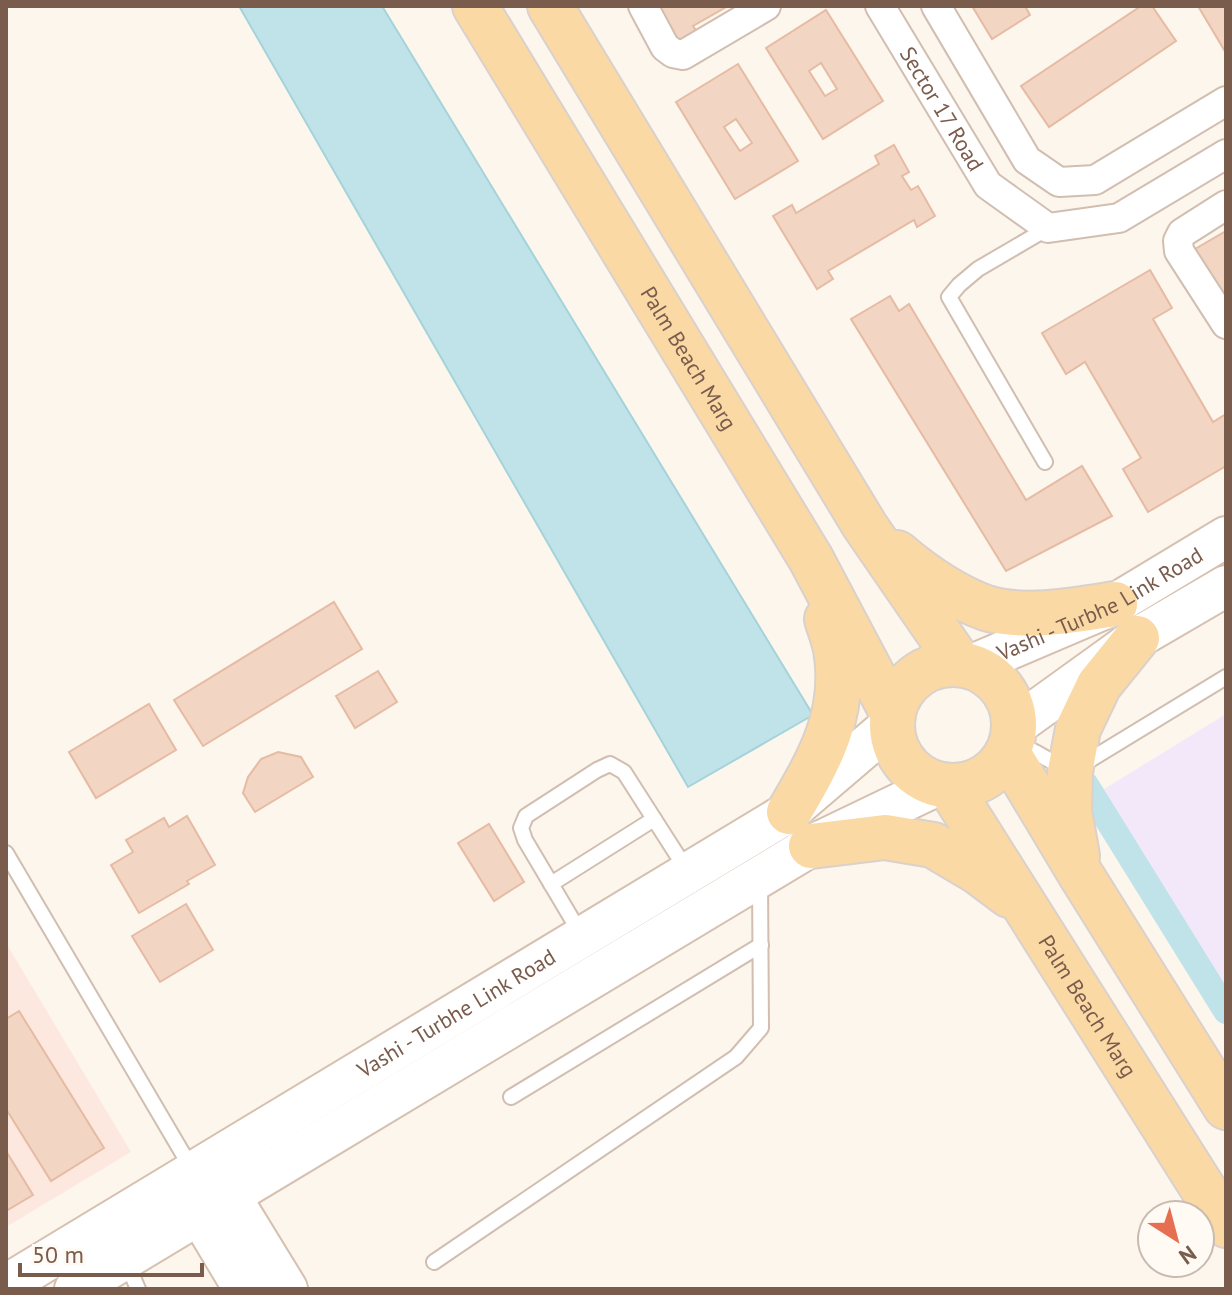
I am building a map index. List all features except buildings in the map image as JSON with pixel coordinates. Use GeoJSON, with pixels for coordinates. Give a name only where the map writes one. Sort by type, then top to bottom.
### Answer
{"type":"FeatureCollection","features":[{"type":"Feature","properties":{"kind":"main road","name":"Palm Beach Marg"},"geometry":{"type":"LineString","coordinates":[[475,6],[811,559],[892,719]]}},
{"type":"Feature","properties":{"kind":"main road"},"geometry":{"type":"LineString","coordinates":[[550,6],[865,526],[965,665]]}},
{"type":"Feature","properties":{"kind":"main road"},"geometry":{"type":"LineString","coordinates":[[865,526],[919,571],[957,595],[989,609],[1064,613],[1126,621],[1078,729],[1070,772],[1069,811],[1081,875]]}},
{"type":"Feature","properties":{"kind":"main road","name":"Vashi - Turbhe Link Road"},"geometry":{"type":"LineString","coordinates":[[1012,740],[1126,621],[1226,537]]}},
{"type":"Feature","properties":{"kind":"main road"},"geometry":{"type":"LineString","coordinates":[[811,559],[836,649],[839,687],[832,728],[816,766],[800,829],[933,845],[977,871],[1027,909]]}},
{"type":"Feature","properties":{"kind":"main road","name":"Vashi - Turbhe Link Road"},"geometry":{"type":"LineString","coordinates":[[965,665],[1126,621],[1226,586]]}},
{"type":"Feature","properties":{"kind":"main road"},"geometry":{"type":"LineString","coordinates":[[940,665],[965,665],[988,674],[1003,688],[1012,706],[1012,740],[999,766],[981,779],[971,784],[944,785],[920,776],[904,762],[895,744],[892,719],[900,695],[913,679],[940,665]]}},
{"type":"Feature","properties":{"kind":"main road","name":"Vashi - Turbhe Link Road"},"geometry":{"type":"LineString","coordinates":[[75,1289],[132,1274],[214,1205],[760,876],[892,719]]}},
{"type":"Feature","properties":{"kind":"main road"},"geometry":{"type":"LineString","coordinates":[[1012,740],[1081,875],[1226,1107]]}},
{"type":"Feature","properties":{"kind":"main road","name":"Palm Beach Marg"},"geometry":{"type":"LineString","coordinates":[[944,785],[1027,909],[1226,1225]]}},
{"type":"Feature","properties":{"kind":"main road","name":"Vashi - Turbhe Link Road"},"geometry":{"type":"LineString","coordinates":[[6,1285],[688,873],[800,829],[944,785]]}},
{"type":"Feature","properties":{"kind":"main road"},"geometry":{"type":"LineString","coordinates":[[194,1172],[214,1205],[287,1289]]}},
{"type":"Feature","properties":{"kind":"main road"},"geometry":{"type":"LineString","coordinates":[[214,1205],[244,1289]]}},
{"type":"Feature","properties":{"kind":"street"},"geometry":{"type":"LineString","coordinates":[[643,6],[665,47],[683,55],[766,6]]}},
{"type":"Feature","properties":{"kind":"street","name":"Sector 17 Road"},"geometry":{"type":"LineString","coordinates":[[880,6],[988,185],[1048,228]]}},
{"type":"Feature","properties":{"kind":"street"},"geometry":{"type":"LineString","coordinates":[[936,6],[1027,160],[1059,182],[1095,180],[1226,101]]}},
{"type":"Feature","properties":{"kind":"street"},"geometry":{"type":"LineString","coordinates":[[1059,182],[1048,228],[1119,218],[1226,154]]}},
{"type":"Feature","properties":{"kind":"street"},"geometry":{"type":"LineString","coordinates":[[1226,205],[1182,233],[1178,241],[1179,251],[1226,324]]}},
{"type":"Feature","properties":{"kind":"lane"},"geometry":{"type":"LineString","coordinates":[[1045,462],[949,297],[978,269],[1048,228]]}},
{"type":"Feature","properties":{"kind":"lane"},"geometry":{"type":"LineString","coordinates":[[1012,740],[1070,772],[1226,677]]}},
{"type":"Feature","properties":{"kind":"lane"},"geometry":{"type":"LineString","coordinates":[[582,937],[521,828],[526,816],[585,777],[610,764],[624,772],[688,873]]}},
{"type":"Feature","properties":{"kind":"lane"},"geometry":{"type":"LineString","coordinates":[[551,884],[654,819]]}},
{"type":"Feature","properties":{"kind":"lane"},"geometry":{"type":"LineString","coordinates":[[6,853],[194,1172]]}},
{"type":"Feature","properties":{"kind":"lane"},"geometry":{"type":"LineString","coordinates":[[434,1262],[736,1057],[761,1028],[760,876]]}},
{"type":"Feature","properties":{"kind":"lane"},"geometry":{"type":"LineString","coordinates":[[511,1097],[761,945]]}},
{"type":"Feature","properties":{"kind":"shaded area"},"geometry":{"type":"Polygon","coordinates":[[[1226,714],[1226,994],[1101,791],[1226,714]]]}},
{"type":"Feature","properties":{"kind":"shaded area"},"geometry":{"type":"Polygon","coordinates":[[[6,943],[131,1152],[6,1227],[6,943]]]}},
{"type":"Feature","properties":{"kind":"water"},"geometry":{"type":"Polygon","coordinates":[[[239,6],[382,6],[813,715],[688,787],[239,6]]]}},
{"type":"Feature","properties":{"kind":"waterway"},"geometry":{"type":"LineString","coordinates":[[1086,785],[1226,1011]]}}]}
